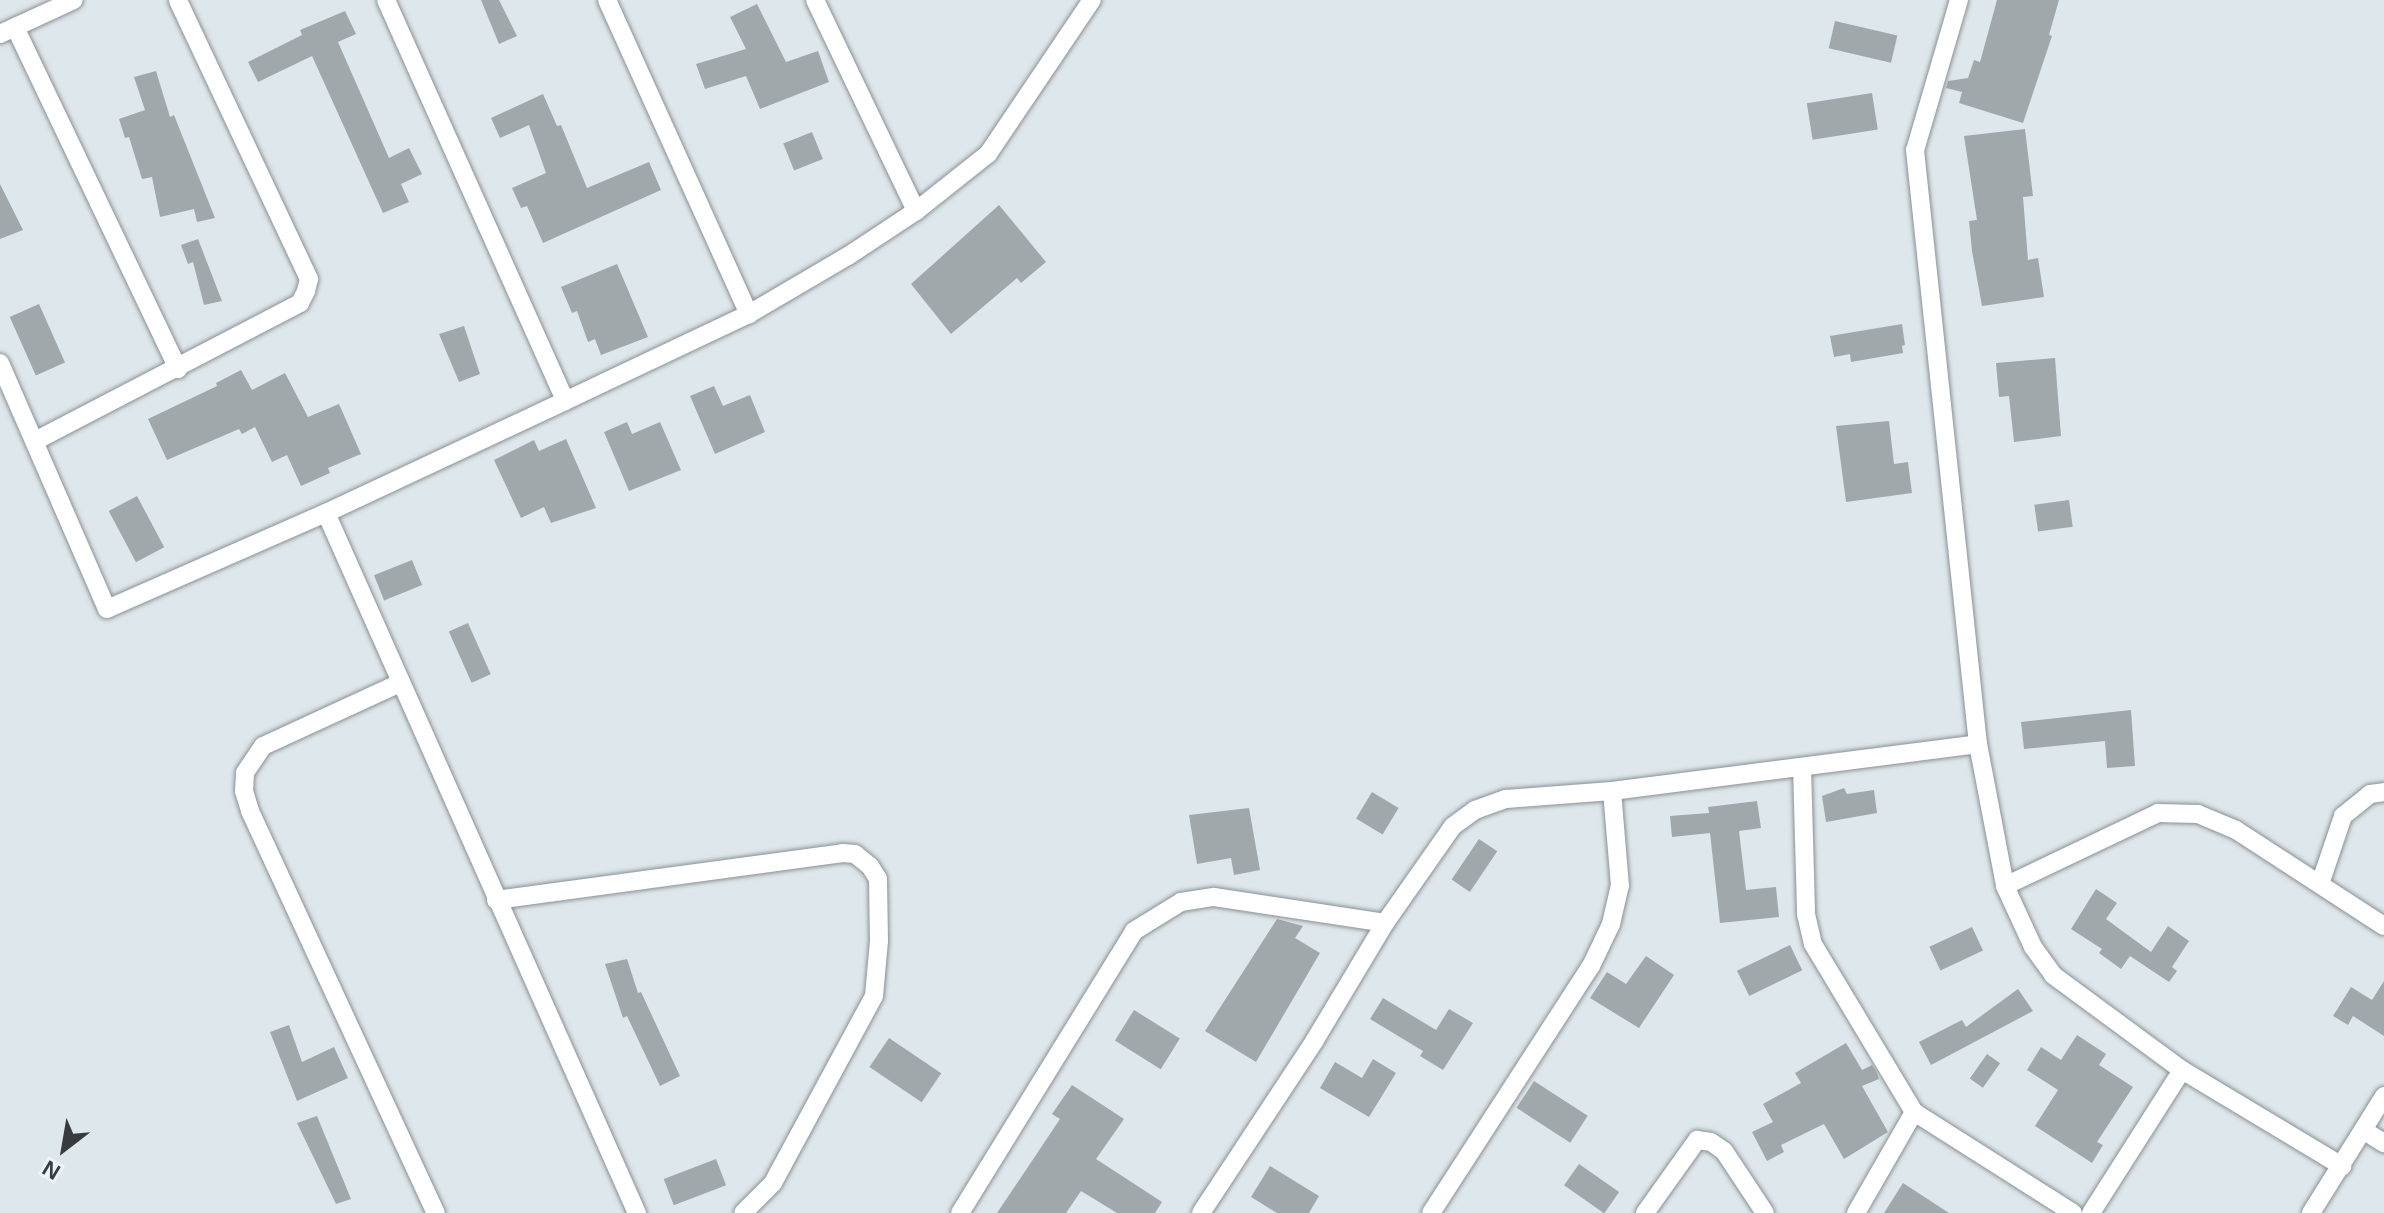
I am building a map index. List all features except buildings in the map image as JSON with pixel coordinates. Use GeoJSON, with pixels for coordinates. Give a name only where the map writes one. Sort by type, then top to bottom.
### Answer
{"type":"FeatureCollection","features":[{"type":"Feature","properties":{"kind":"street"},"geometry":{"type":"LineString","coordinates":[[74,0],[8,31],[178,369]]}},
{"type":"Feature","properties":{"kind":"street"},"geometry":{"type":"LineString","coordinates":[[35,441],[300,303],[309,279],[178,0]]}},
{"type":"Feature","properties":{"kind":"street"},"geometry":{"type":"LineString","coordinates":[[386,0],[565,401]]}},
{"type":"Feature","properties":{"kind":"street"},"geometry":{"type":"LineString","coordinates":[[607,0],[749,314]]}},
{"type":"Feature","properties":{"kind":"street"},"geometry":{"type":"LineString","coordinates":[[815,0],[916,211]]}},
{"type":"Feature","properties":{"kind":"street"},"geometry":{"type":"LineString","coordinates":[[0,363],[107,609],[326,513],[749,314],[916,211],[988,154],[1092,0]]}},
{"type":"Feature","properties":{"kind":"street"},"geometry":{"type":"LineString","coordinates":[[1959,0],[1915,150],[1978,744],[2005,886],[2033,947],[2053,975],[2182,1070],[2342,1166]]}},
{"type":"Feature","properties":{"kind":"street"},"geometry":{"type":"LineString","coordinates":[[326,513],[637,1213]]}},
{"type":"Feature","properties":{"kind":"street"},"geometry":{"type":"LineString","coordinates":[[400,683],[263,746],[252,757],[245,773],[244,791],[250,811],[436,1213]]}},
{"type":"Feature","properties":{"kind":"street"},"geometry":{"type":"LineString","coordinates":[[1201,1213],[1315,1040],[1385,923],[1453,826],[1475,810],[1506,799],[1612,791],[1978,744]]}},
{"type":"Feature","properties":{"kind":"street"},"geometry":{"type":"LineString","coordinates":[[1802,767],[1806,914],[1813,944],[1914,1112],[2073,1213]]}},
{"type":"Feature","properties":{"kind":"street"},"geometry":{"type":"LineString","coordinates":[[1431,1213],[1591,966],[1611,924],[1620,886],[1612,791]]}},
{"type":"Feature","properties":{"kind":"street"},"geometry":{"type":"LineString","coordinates":[[2320,884],[2343,816],[2370,794],[2384,792]]}},
{"type":"Feature","properties":{"kind":"street"},"geometry":{"type":"LineString","coordinates":[[2005,886],[2158,813],[2198,814],[2236,830],[2384,926]]}},
{"type":"Feature","properties":{"kind":"street"},"geometry":{"type":"LineString","coordinates":[[496,900],[843,853],[855,854],[870,866],[878,879],[879,941],[874,996],[773,1183],[743,1213]]}},
{"type":"Feature","properties":{"kind":"street"},"geometry":{"type":"LineString","coordinates":[[960,1213],[1134,931],[1181,902],[1214,897],[1385,923]]}},
{"type":"Feature","properties":{"kind":"street"},"geometry":{"type":"LineString","coordinates":[[2091,1213],[2182,1070]]}},
{"type":"Feature","properties":{"kind":"street"},"geometry":{"type":"LineString","coordinates":[[2311,1213],[2384,1096]]}},
{"type":"Feature","properties":{"kind":"street"},"geometry":{"type":"LineString","coordinates":[[1856,1213],[1914,1112]]}},
{"type":"Feature","properties":{"kind":"street"},"geometry":{"type":"LineString","coordinates":[[2363,1130],[2384,1143]]}},
{"type":"Feature","properties":{"kind":"street"},"geometry":{"type":"LineString","coordinates":[[1645,1213],[1697,1140],[1711,1142],[1724,1151],[1765,1213]]}}]}
